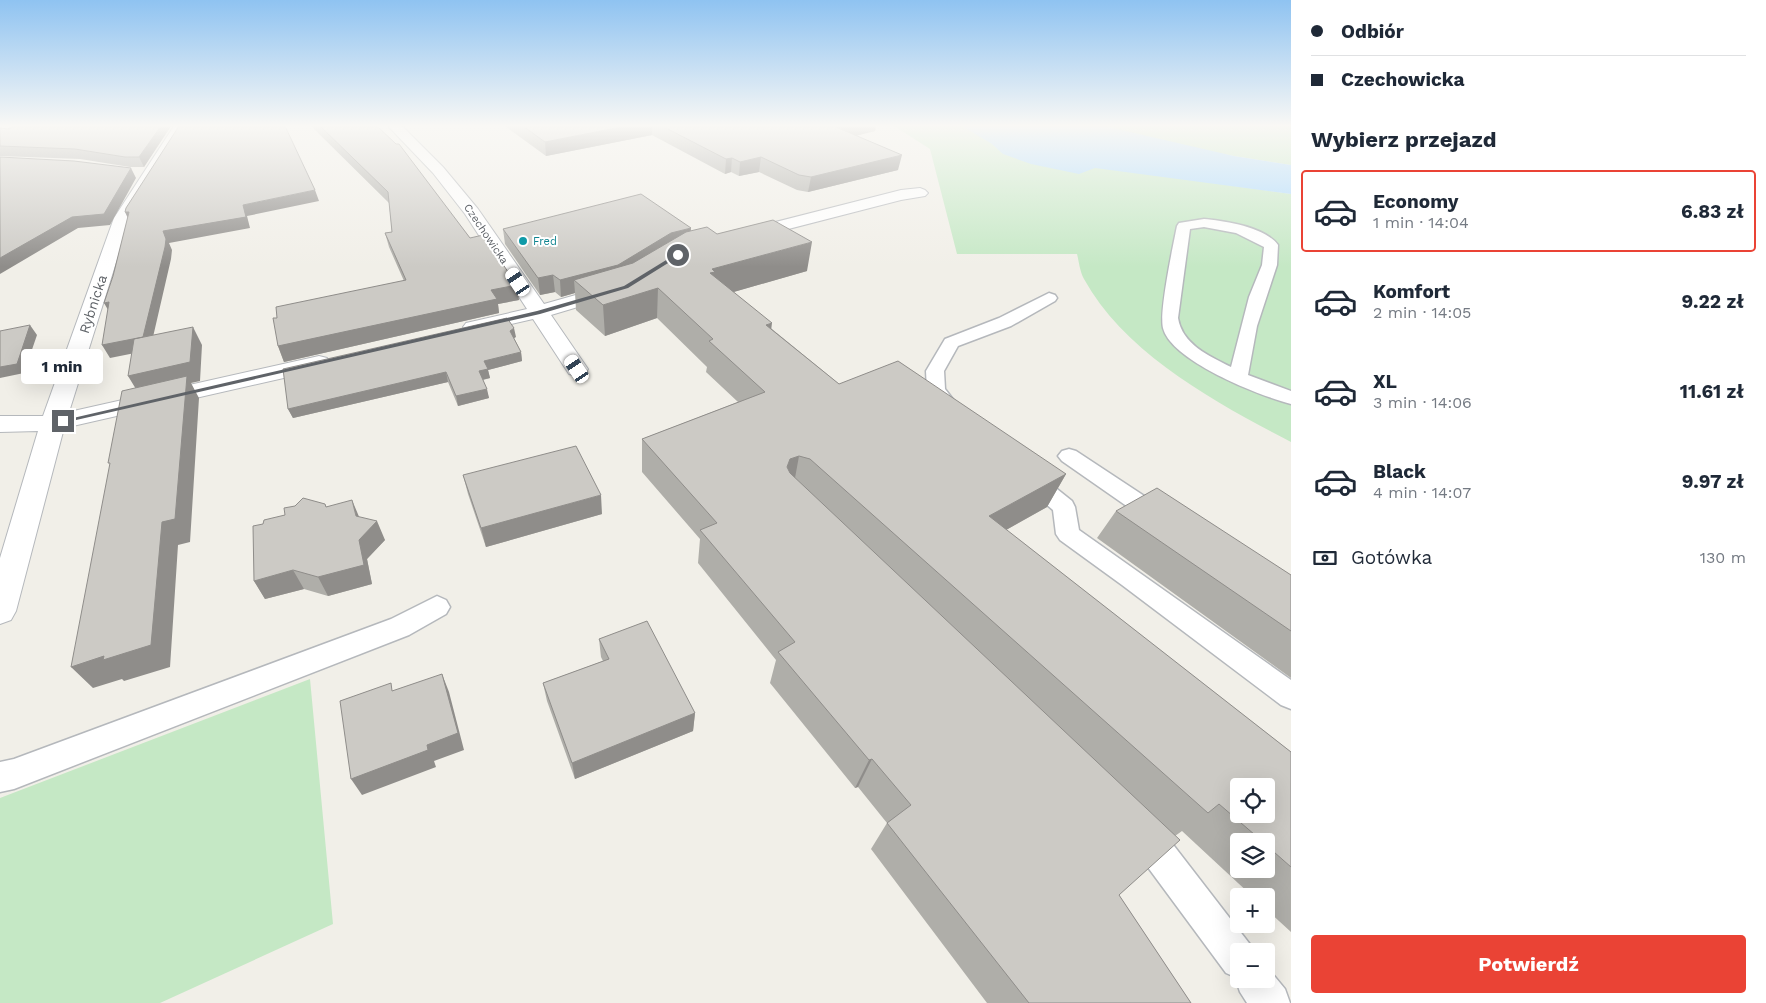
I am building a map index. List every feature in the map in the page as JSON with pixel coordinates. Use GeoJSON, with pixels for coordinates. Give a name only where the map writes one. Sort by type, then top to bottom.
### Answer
{"type":"FeatureCollection","features":[{"type":"Feature","properties":{"kind":"street"},"geometry":{"type":"LineString","coordinates":[[130,173],[149,173]]}},
{"type":"Feature","properties":{"kind":"street","name":"Rybnicka"},"geometry":{"type":"LineString","coordinates":[[0,611],[53,423],[122,218],[149,173]]}},
{"type":"Feature","properties":{"kind":"street","name":"Czechowicka"},"geometry":{"type":"LineString","coordinates":[[440,173],[472,212],[577,369]]}},
{"type":"Feature","properties":{"kind":"street"},"geometry":{"type":"LineString","coordinates":[[731,240],[901,195],[920,193]]}},
{"type":"Feature","properties":{"kind":"street"},"geometry":{"type":"LineString","coordinates":[[452,332],[538,312],[626,287]]}},
{"type":"Feature","properties":{"kind":"street"},"geometry":{"type":"LineString","coordinates":[[0,424],[53,423],[339,358]]}},
{"type":"Feature","properties":{"kind":"lane"},"geometry":{"type":"LineString","coordinates":[[1240,376],[1240,358],[1257,297],[1272,253],[1271,245],[1256,235],[1242,231],[1204,224],[1189,224],[1184,226],[1182,235],[1170,318],[1171,330],[1179,342],[1200,358],[1240,376],[1291,398]]}},
{"type":"Feature","properties":{"kind":"lane"},"geometry":{"type":"LineString","coordinates":[[964,425],[936,390],[935,370],[951,343],[1005,322],[1049,298]]}},
{"type":"Feature","properties":{"kind":"lane"},"geometry":{"type":"LineString","coordinates":[[1068,456],[1176,528]]}},
{"type":"Feature","properties":{"kind":"lane"},"geometry":{"type":"LineString","coordinates":[[1012,465],[1064,507],[1068,534],[1291,696]]}},
{"type":"Feature","properties":{"kind":"lane"},"geometry":{"type":"LineString","coordinates":[[0,777],[400,628],[437,607]]}},
{"type":"Feature","properties":{"kind":"lane"},"geometry":{"type":"LineString","coordinates":[[1124,820],[1159,854],[1230,948]]}},
{"type":"Feature","properties":{"kind":"lane"},"geometry":{"type":"LineString","coordinates":[[1260,988],[1271,1003]]}},
{"type":"Feature","properties":{"kind":"green space"},"geometry":{"type":"Polygon","coordinates":[[[936,173],[1145,173],[1291,194],[1291,442],[1204,394],[1148,354],[1123,331],[1102,306],[1083,276],[1077,254],[957,254],[936,173]]]}},
{"type":"Feature","properties":{"kind":"green space"},"geometry":{"type":"Polygon","coordinates":[[[310,679],[333,924],[160,1003],[0,1003],[0,798],[310,679]]]}},
{"type":"Feature","properties":{"kind":"water"},"geometry":{"type":"Polygon","coordinates":[[[1131,173],[1291,173],[1291,194],[1131,173]]]}},
{"type":"Feature","properties":{"kind":"building"},"geometry":{"type":"Polygon","coordinates":[[[0,173],[128,173],[104,214],[72,217],[0,258],[0,173]]]}},
{"type":"Feature","properties":{"kind":"building"},"geometry":{"type":"Polygon","coordinates":[[[149,173],[307,173],[315,190],[243,205],[246,217],[163,231],[166,239],[165,247],[143,337],[102,345],[109,302],[104,303],[113,276],[129,212],[125,212],[149,173]]]}},
{"type":"Feature","properties":{"kind":"building"},"geometry":{"type":"Polygon","coordinates":[[[368,173],[421,173],[470,238],[483,235],[517,285],[491,290],[497,299],[278,346],[273,318],[277,318],[276,307],[406,280],[385,233],[392,232],[388,192],[368,173]]]}},
{"type":"Feature","properties":{"kind":"building"},"geometry":{"type":"Polygon","coordinates":[[[794,173],[828,173],[811,177],[794,173]]]}},
{"type":"Feature","properties":{"kind":"building"},"geometry":{"type":"Polygon","coordinates":[[[641,194],[691,228],[671,233],[618,265],[560,280],[553,275],[538,278],[503,229],[641,194]]]}},
{"type":"Feature","properties":{"kind":"building"},"geometry":{"type":"Polygon","coordinates":[[[773,220],[812,242],[712,269],[715,272],[710,273],[772,323],[766,325],[839,384],[898,361],[1066,474],[989,516],[1291,752],[1291,867],[1275,853],[1275,833],[1253,833],[1241,823],[1275,823],[1275,778],[1230,778],[1230,813],[1219,804],[1208,813],[810,459],[799,456],[790,459],[787,467],[790,473],[1180,840],[1119,895],[1191,1003],[1029,1003],[887,823],[911,805],[872,759],[869,760],[778,652],[795,642],[700,530],[717,523],[642,439],[765,392],[709,341],[713,339],[658,288],[603,305],[574,280],[633,263],[686,232],[707,227],[717,234],[773,220]]]}},
{"type":"Feature","properties":{"kind":"building"},"geometry":{"type":"Polygon","coordinates":[[[507,318],[514,328],[510,331],[521,352],[484,361],[488,369],[479,371],[487,389],[456,396],[446,372],[288,409],[283,369],[507,318]]]}},
{"type":"Feature","properties":{"kind":"building"},"geometry":{"type":"Polygon","coordinates":[[[30,325],[17,364],[0,367],[0,331],[30,325]]]}},
{"type":"Feature","properties":{"kind":"building"},"geometry":{"type":"Polygon","coordinates":[[[193,327],[190,362],[128,376],[134,339],[193,327]]]}},
{"type":"Feature","properties":{"kind":"building"},"geometry":{"type":"Polygon","coordinates":[[[187,376],[175,519],[162,522],[151,645],[103,660],[104,656],[71,667],[122,391],[187,376]]]}},
{"type":"Feature","properties":{"kind":"building"},"geometry":{"type":"Polygon","coordinates":[[[576,446],[601,495],[481,528],[463,475],[576,446]]]}},
{"type":"Feature","properties":{"kind":"building"},"geometry":{"type":"Polygon","coordinates":[[[1157,488],[1291,575],[1291,631],[1116,511],[1157,488]]]}},
{"type":"Feature","properties":{"kind":"building"},"geometry":{"type":"Polygon","coordinates":[[[303,498],[325,504],[326,507],[352,500],[356,516],[377,521],[359,540],[364,565],[318,577],[293,570],[254,581],[253,526],[263,524],[264,520],[285,515],[284,508],[295,506],[303,498]]]}},
{"type":"Feature","properties":{"kind":"building"},"geometry":{"type":"Polygon","coordinates":[[[647,621],[695,713],[572,763],[543,683],[609,659],[599,639],[647,621]]]}},
{"type":"Feature","properties":{"kind":"building"},"geometry":{"type":"Polygon","coordinates":[[[442,674],[458,733],[427,745],[428,750],[351,779],[340,701],[391,683],[392,691],[442,674]]]}},
{"type":"Feature","properties":{"kind":"place","name":"Fred"},"geometry":{"type":"Point","coordinates":[523,241]}},
{"type":"Feature","properties":{"kind":"route"},"geometry":{"type":"LineString","coordinates":[[63,421],[538,312],[626,287],[678,255]]}}]}
